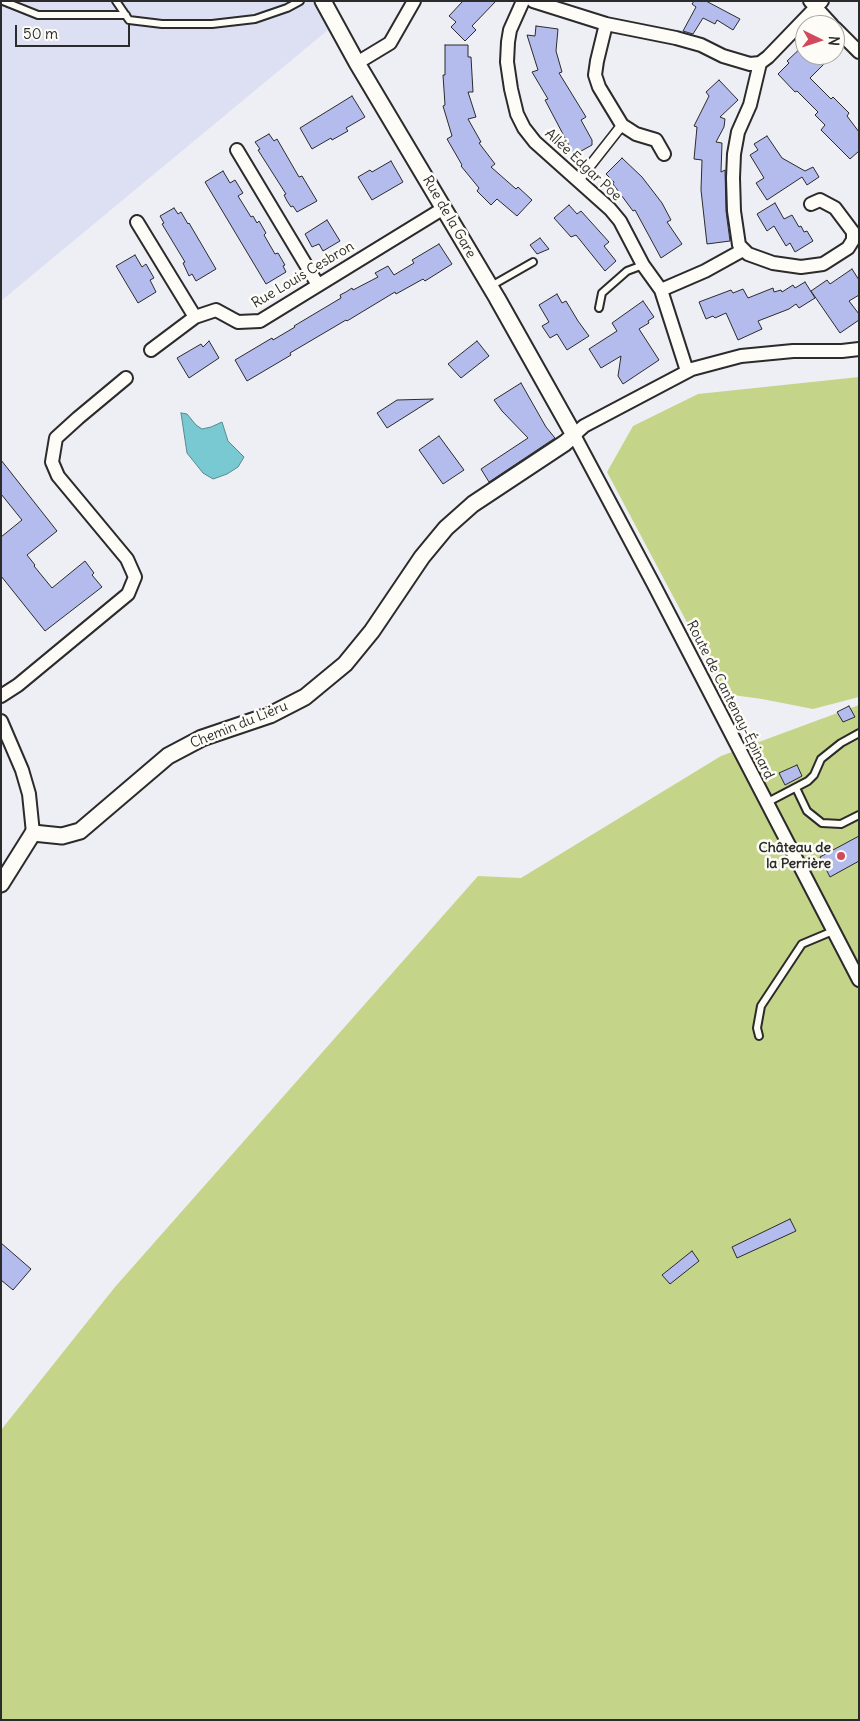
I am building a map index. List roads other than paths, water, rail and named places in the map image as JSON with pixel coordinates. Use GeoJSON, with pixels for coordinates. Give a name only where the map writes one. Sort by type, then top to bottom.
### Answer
{"type":"FeatureCollection","features":[{"type":"Feature","properties":{"kind":"street","name":"Rue de la Gare"},"geometry":{"type":"LineString","coordinates":[[323,1],[357,63],[490,286],[574,435]]}},
{"type":"Feature","properties":{"kind":"street"},"geometry":{"type":"LineString","coordinates":[[357,63],[390,43],[414,1]]}},
{"type":"Feature","properties":{"kind":"street","name":"Allée Edgar Poe"},"geometry":{"type":"LineString","coordinates":[[523,1],[510,30],[508,42],[507,62],[517,114],[524,128],[535,142],[610,209],[620,221],[643,265],[661,290],[687,371]]}},
{"type":"Feature","properties":{"kind":"street"},"geometry":{"type":"LineString","coordinates":[[533,1],[606,24],[701,45],[744,63],[760,63],[768,57],[816,3],[825,15]]}},
{"type":"Feature","properties":{"kind":"street"},"geometry":{"type":"LineString","coordinates":[[606,24],[595,75],[599,87],[622,125],[636,134],[656,140],[664,154]]}},
{"type":"Feature","properties":{"kind":"street"},"geometry":{"type":"LineString","coordinates":[[845,38],[859,52]]}},
{"type":"Feature","properties":{"kind":"street"},"geometry":{"type":"LineString","coordinates":[[760,63],[750,105],[738,132],[734,154],[732,178],[739,245],[748,254],[773,263],[801,267],[823,264],[848,248],[853,240],[852,232],[835,208],[820,200],[811,204]]}},
{"type":"Feature","properties":{"kind":"street"},"geometry":{"type":"LineString","coordinates":[[578,181],[622,125]]}},
{"type":"Feature","properties":{"kind":"street"},"geometry":{"type":"LineString","coordinates":[[237,150],[318,285]]}},
{"type":"Feature","properties":{"kind":"street","name":"Rue Louis Cesbron"},"geometry":{"type":"LineString","coordinates":[[151,350],[195,316],[216,310],[238,322],[260,321],[444,208]]}},
{"type":"Feature","properties":{"kind":"street"},"geometry":{"type":"LineString","coordinates":[[137,222],[195,316]]}},
{"type":"Feature","properties":{"kind":"street"},"geometry":{"type":"LineString","coordinates":[[661,290],[705,271],[743,250]]}},
{"type":"Feature","properties":{"kind":"street"},"geometry":{"type":"LineString","coordinates":[[574,435],[584,426],[687,371],[741,356],[793,351],[859,349]]}},
{"type":"Feature","properties":{"kind":"street"},"geometry":{"type":"LineString","coordinates":[[1,696],[18,685],[128,594],[135,577],[127,559],[58,476],[52,462],[56,438],[126,378]]}},
{"type":"Feature","properties":{"kind":"street","name":"Route de Cantenay-Épinard"},"geometry":{"type":"LineString","coordinates":[[574,435],[859,980]]}},
{"type":"Feature","properties":{"kind":"street","name":"Chemin du Liéru"},"geometry":{"type":"LineString","coordinates":[[33,833],[62,836],[80,831],[168,756],[202,738],[270,715],[305,697],[345,664],[372,631],[422,557],[446,528],[473,504],[565,443],[574,435]]}},
{"type":"Feature","properties":{"kind":"street"},"geometry":{"type":"LineString","coordinates":[[1,721],[27,786],[33,833],[1,884]]}},
{"type":"Feature","properties":{"kind":"lane"},"geometry":{"type":"LineString","coordinates":[[3,1],[38,16],[126,15]]}},
{"type":"Feature","properties":{"kind":"lane"},"geometry":{"type":"LineString","coordinates":[[116,1],[130,20],[212,24],[255,19],[300,1]]}},
{"type":"Feature","properties":{"kind":"lane"},"geometry":{"type":"LineString","coordinates":[[490,286],[533,262]]}},
{"type":"Feature","properties":{"kind":"lane"},"geometry":{"type":"LineString","coordinates":[[599,308],[602,293],[627,271],[643,265]]}},
{"type":"Feature","properties":{"kind":"lane"},"geometry":{"type":"LineString","coordinates":[[766,803],[808,781],[814,775],[821,759],[841,743],[859,733]]}},
{"type":"Feature","properties":{"kind":"lane"},"geometry":{"type":"LineString","coordinates":[[796,788],[807,811],[822,823],[841,824],[859,815]]}},
{"type":"Feature","properties":{"kind":"lane"},"geometry":{"type":"LineString","coordinates":[[759,1036],[757,1028],[761,1006],[802,944],[833,931]]}},
{"type":"Feature","properties":{"kind":"water"},"geometry":{"type":"Polygon","coordinates":[[[181,413],[187,414],[202,429],[222,422],[228,441],[244,457],[238,467],[227,474],[213,479],[203,473],[187,453],[181,413]]]}},
{"type":"Feature","properties":{"kind":"place","name":"Château de la Perrière"},"geometry":{"type":"Point","coordinates":[841,856]}}]}
